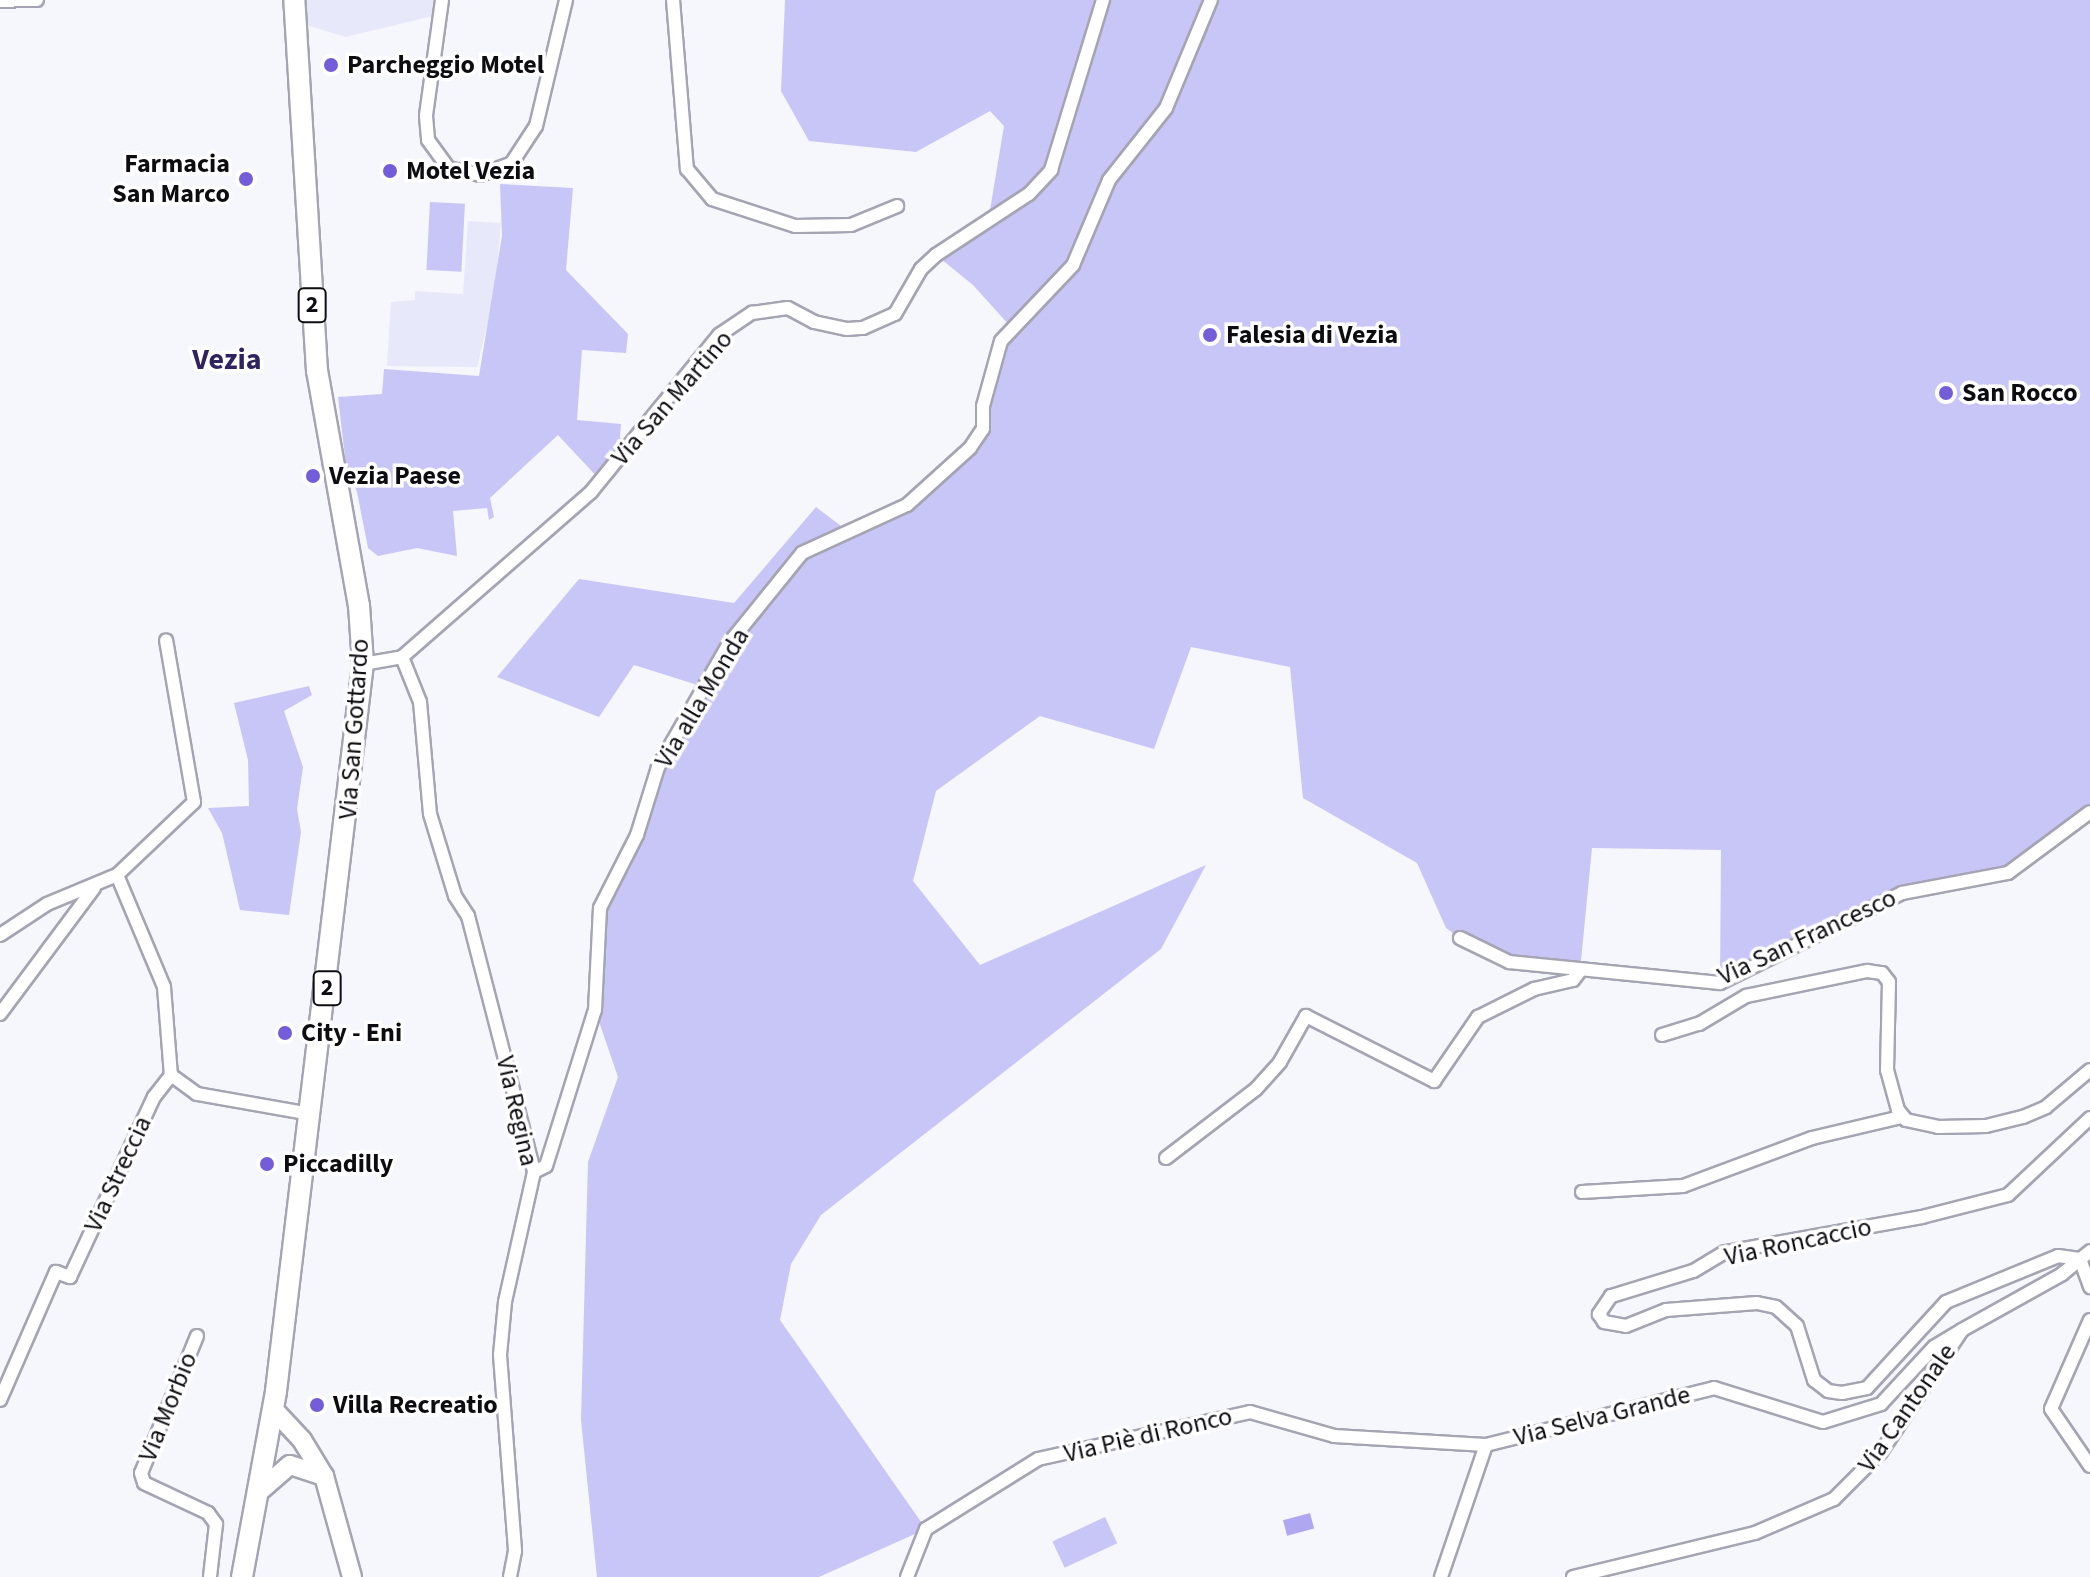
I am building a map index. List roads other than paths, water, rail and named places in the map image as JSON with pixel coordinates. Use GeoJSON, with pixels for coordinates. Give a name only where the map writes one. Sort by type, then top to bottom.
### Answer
{"type":"FeatureCollection","features":[{"type":"Feature","properties":{"kind":"main road","name":"Via San Gottardo"},"geometry":{"type":"LineString","coordinates":[[242,1577],[274,1410],[363,664],[359,606],[317,371],[294,0]]}},
{"type":"Feature","properties":{"kind":"main road"},"geometry":{"type":"LineString","coordinates":[[274,1410],[302,1440],[324,1476],[352,1577]]}},
{"type":"Feature","properties":{"kind":"main road"},"geometry":{"type":"LineString","coordinates":[[261,1490],[290,1465],[324,1476]]}},
{"type":"Feature","properties":{"kind":"street"},"geometry":{"type":"LineString","coordinates":[[0,1],[37,0]]}},
{"type":"Feature","properties":{"kind":"street"},"geometry":{"type":"LineString","coordinates":[[442,0],[426,116],[428,140],[448,168],[480,175],[511,164],[536,126],[566,0]]}},
{"type":"Feature","properties":{"kind":"street"},"geometry":{"type":"LineString","coordinates":[[673,0],[687,169],[712,199],[795,226],[851,225],[897,206]]}},
{"type":"Feature","properties":{"kind":"street","name":"Via San Martino"},"geometry":{"type":"LineString","coordinates":[[402,657],[591,492],[719,335],[752,313],[773,308],[788,308],[814,322],[847,329],[880,322],[904,305],[921,269],[936,255],[1029,194],[1051,170],[1059,150],[1103,0]]}},
{"type":"Feature","properties":{"kind":"street","name":"Via alla Monda"},"geometry":{"type":"LineString","coordinates":[[534,1172],[546,1166],[595,1010],[600,908],[637,835],[666,753],[730,642],[802,553],[907,505],[970,448],[983,429],[983,406],[1001,341],[1073,265],[1109,180],[1166,108],[1211,0]]}},
{"type":"Feature","properties":{"kind":"street"},"geometry":{"type":"LineString","coordinates":[[0,935],[47,904],[117,875],[195,799],[166,640]]}},
{"type":"Feature","properties":{"kind":"street"},"geometry":{"type":"LineString","coordinates":[[363,664],[402,657]]}},
{"type":"Feature","properties":{"kind":"street","name":"Via Regina"},"geometry":{"type":"LineString","coordinates":[[402,657],[420,702],[430,814],[455,896],[468,916],[534,1172],[505,1302],[500,1355],[515,1551],[510,1577]]}},
{"type":"Feature","properties":{"kind":"street","name":"Via San Francesco"},"geometry":{"type":"LineString","coordinates":[[1460,938],[1509,962],[1720,983],[1902,893],[2008,873],[2090,812]]}},
{"type":"Feature","properties":{"kind":"street"},"geometry":{"type":"LineString","coordinates":[[117,875],[164,987],[171,1075],[197,1094],[311,1114]]}},
{"type":"Feature","properties":{"kind":"street"},"geometry":{"type":"LineString","coordinates":[[0,1014],[96,886]]}},
{"type":"Feature","properties":{"kind":"street"},"geometry":{"type":"LineString","coordinates":[[1166,1158],[1256,1089],[1280,1062],[1306,1016],[1434,1081],[1478,1017],[1534,989],[1573,980],[1580,971]]}},
{"type":"Feature","properties":{"kind":"street"},"geometry":{"type":"LineString","coordinates":[[1662,1035],[1699,1024],[1746,996],[1843,972],[1882,973],[1892,999],[1885,1033],[1887,1070],[1901,1117]]}},
{"type":"Feature","properties":{"kind":"street"},"geometry":{"type":"LineString","coordinates":[[1582,1192],[1683,1186],[1812,1138],[1901,1117],[1938,1127],[1986,1126],[2046,1107],[2090,1070]]}},
{"type":"Feature","properties":{"kind":"street","name":"Via Streccia"},"geometry":{"type":"LineString","coordinates":[[0,1400],[56,1272],[70,1277],[154,1097],[171,1075]]}},
{"type":"Feature","properties":{"kind":"street","name":"Via Roncaccio"},"geometry":{"type":"LineString","coordinates":[[2085,1255],[2058,1256],[1946,1302],[1867,1388],[1842,1393],[1828,1391],[1814,1380],[1797,1326],[1776,1307],[1757,1303],[1666,1310],[1626,1326],[1604,1322],[1599,1314],[1611,1296],[1693,1271],[1725,1252],[1922,1217],[2008,1195],[2090,1118]]}},
{"type":"Feature","properties":{"kind":"street"},"geometry":{"type":"LineString","coordinates":[[2085,1255],[2090,1287]]}},
{"type":"Feature","properties":{"kind":"street","name":"Via Cantonale"},"geometry":{"type":"LineString","coordinates":[[1573,1577],[1755,1533],[1834,1499],[1881,1452],[1962,1330],[2085,1255]]}},
{"type":"Feature","properties":{"kind":"street"},"geometry":{"type":"LineString","coordinates":[[2090,1320],[2051,1409],[2090,1466]]}},
{"type":"Feature","properties":{"kind":"street","name":"Via Selva Grande"},"geometry":{"type":"LineString","coordinates":[[1441,1577],[1486,1445],[1714,1388],[1823,1422],[1881,1404],[1934,1347],[1962,1330]]}},
{"type":"Feature","properties":{"kind":"street","name":"Via Morbio"},"geometry":{"type":"LineString","coordinates":[[197,1336],[141,1473],[144,1483],[208,1513],[216,1524],[210,1577]]}},
{"type":"Feature","properties":{"kind":"street","name":"Via Piè di Ronco"},"geometry":{"type":"LineString","coordinates":[[907,1577],[926,1529],[1038,1459],[1250,1412],[1334,1436],[1486,1445]]}},
{"type":"Feature","properties":{"kind":"place","name":"Parcheggio Motel"},"geometry":{"type":"Point","coordinates":[331,65]}},
{"type":"Feature","properties":{"kind":"place","name":"Motel Vezia"},"geometry":{"type":"Point","coordinates":[390,171]}},
{"type":"Feature","properties":{"kind":"place","name":"Farmacia San Marco"},"geometry":{"type":"Point","coordinates":[246,179]}},
{"type":"Feature","properties":{"kind":"place","name":"Falesia di Vezia"},"geometry":{"type":"Point","coordinates":[1210,335]}},
{"type":"Feature","properties":{"kind":"place","name":"San Rocco"},"geometry":{"type":"Point","coordinates":[1946,393]}},
{"type":"Feature","properties":{"kind":"place","name":"Vezia Paese"},"geometry":{"type":"Point","coordinates":[313,476]}},
{"type":"Feature","properties":{"kind":"place","name":"City - Eni"},"geometry":{"type":"Point","coordinates":[285,1033]}},
{"type":"Feature","properties":{"kind":"place","name":"Piccadilly"},"geometry":{"type":"Point","coordinates":[267,1164]}},
{"type":"Feature","properties":{"kind":"place","name":"Villa Recreatio"},"geometry":{"type":"Point","coordinates":[317,1405]}},
{"type":"Feature","properties":{"kind":"district","name":"Vezia"},"geometry":{"type":"Point","coordinates":[227,360]}}]}
